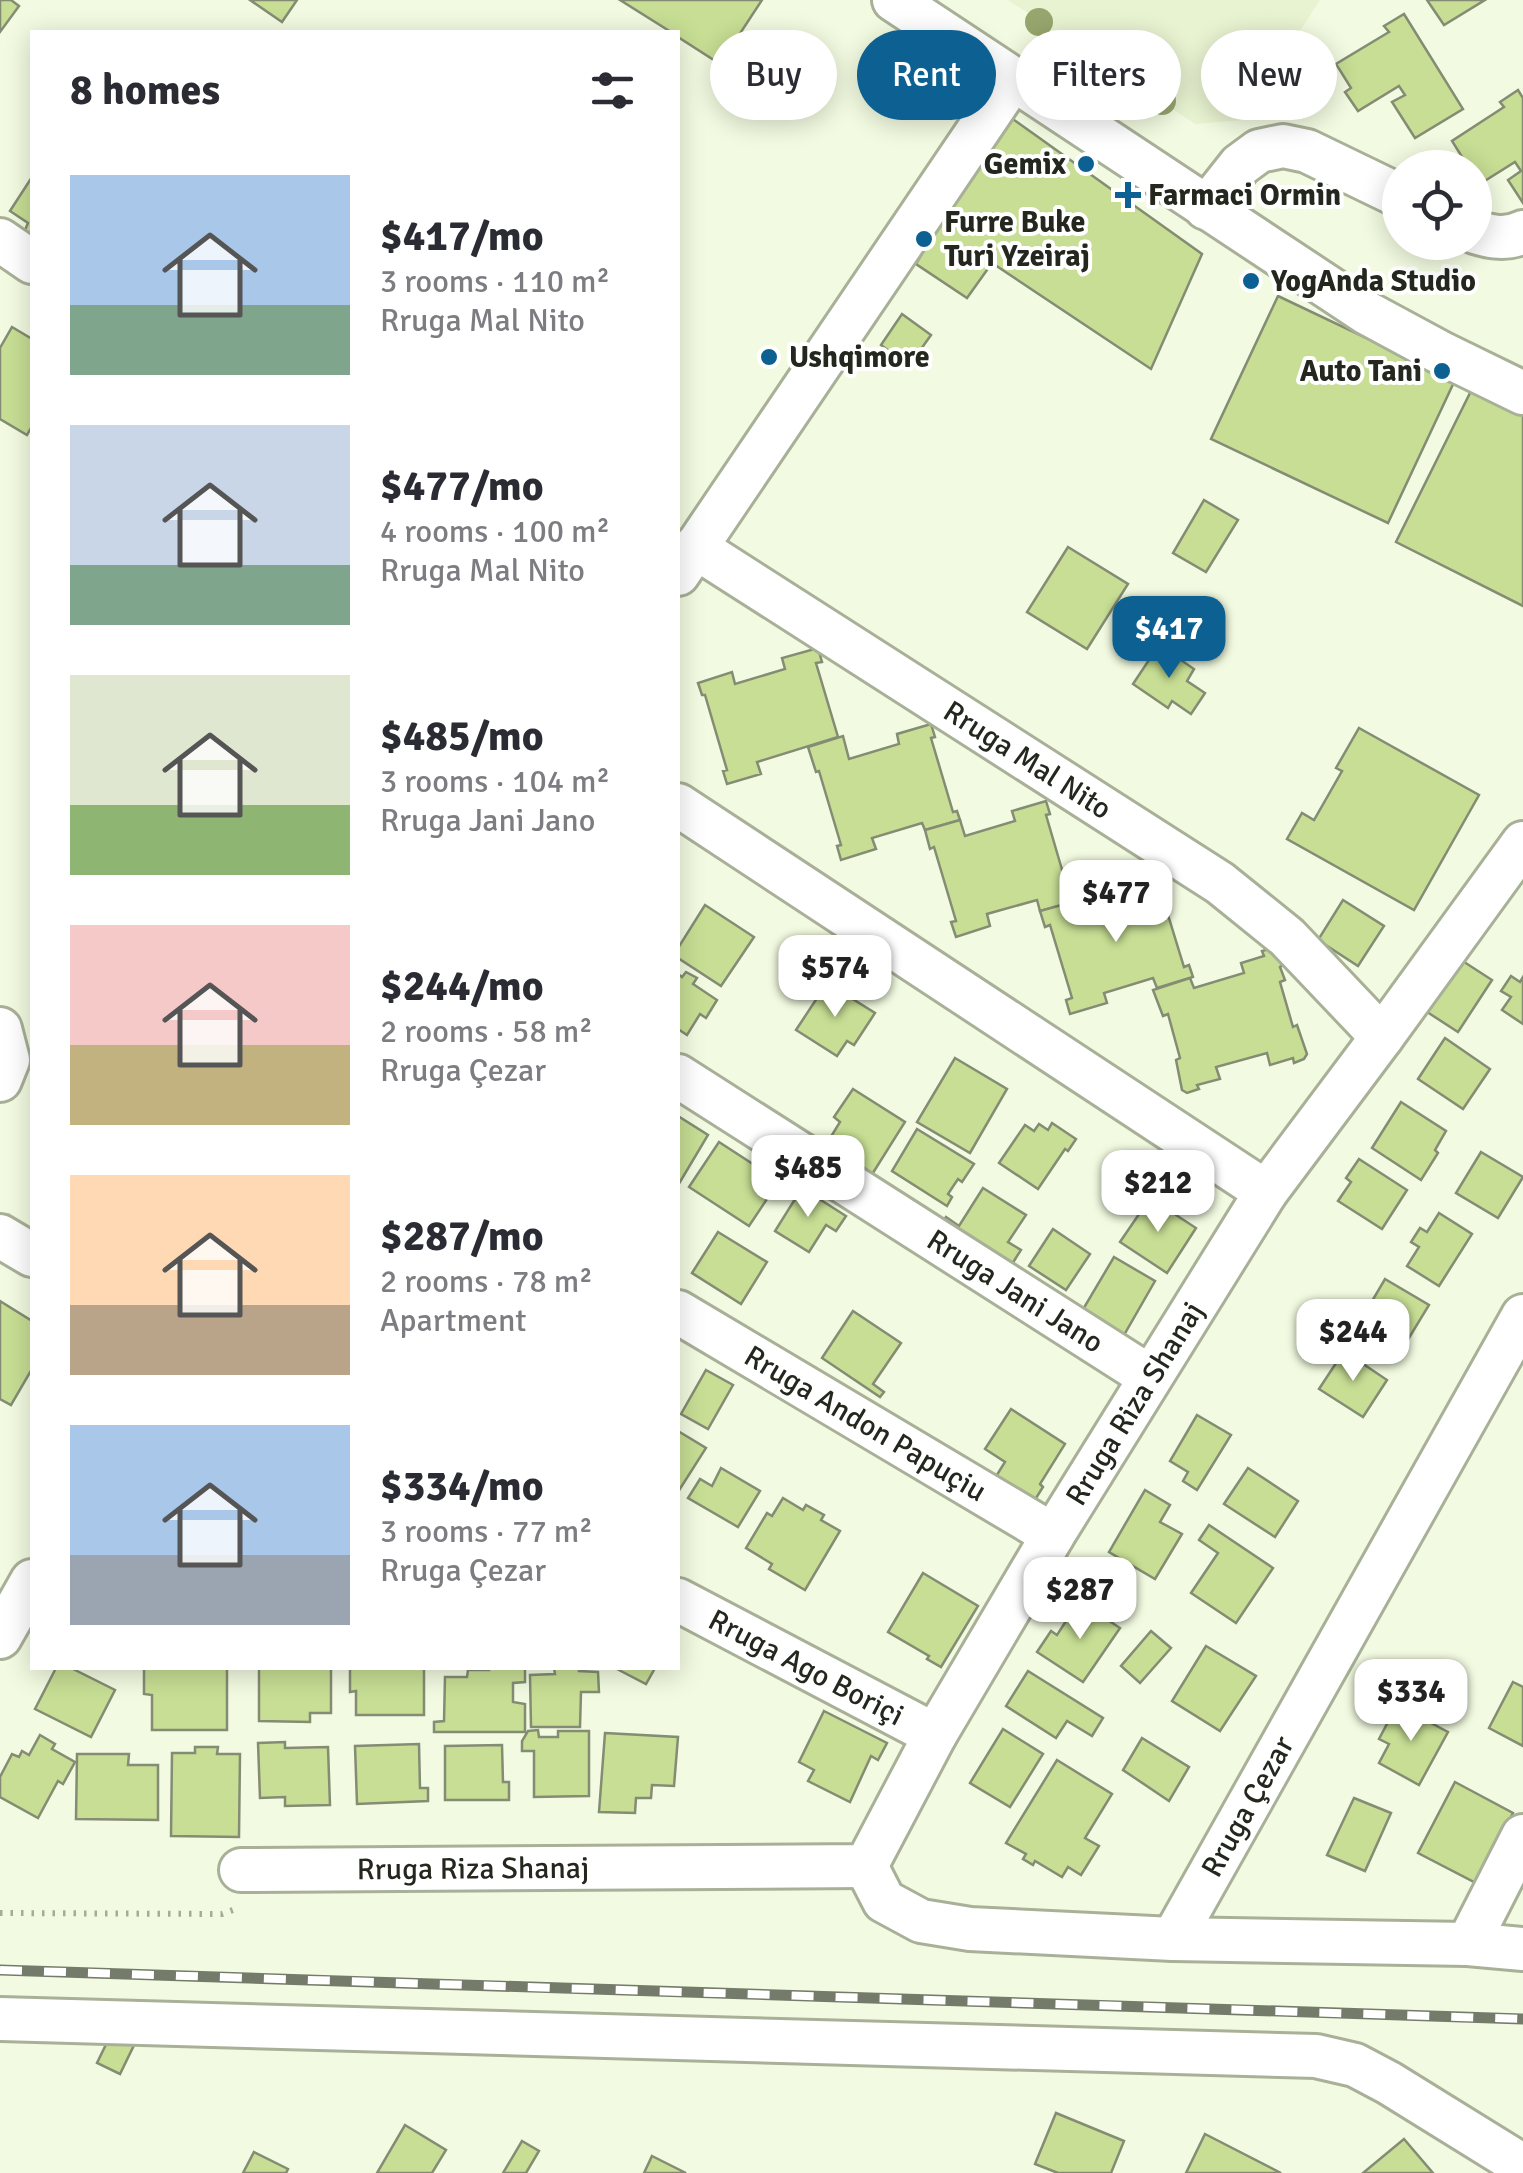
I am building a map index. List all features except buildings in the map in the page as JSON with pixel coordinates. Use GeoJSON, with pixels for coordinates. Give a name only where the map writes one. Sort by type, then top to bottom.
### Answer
{"type":"FeatureCollection","features":[{"type":"Feature","properties":{"kind":"street"},"geometry":{"type":"LineString","coordinates":[[894,0],[1367,313],[1523,394]]}},
{"type":"Feature","properties":{"kind":"street"},"geometry":{"type":"LineString","coordinates":[[686,561],[1013,79]]}},
{"type":"Feature","properties":{"kind":"street"},"geometry":{"type":"LineString","coordinates":[[1206,208],[1240,165],[1260,151],[1283,146],[1307,151],[1382,187]]}},
{"type":"Feature","properties":{"kind":"street"},"geometry":{"type":"LineString","coordinates":[[1492,237],[1523,232]]}},
{"type":"Feature","properties":{"kind":"street"},"geometry":{"type":"LineString","coordinates":[[0,240],[30,261]]}},
{"type":"Feature","properties":{"kind":"street","name":"Rruga Mal Nito"},"geometry":{"type":"LineString","coordinates":[[686,561],[1220,884],[1287,938],[1382,1037]]}},
{"type":"Feature","properties":{"kind":"street"},"geometry":{"type":"LineString","coordinates":[[680,807],[1266,1192]]}},
{"type":"Feature","properties":{"kind":"street","name":"Rruga Riza Shanaj"},"geometry":{"type":"LineString","coordinates":[[239,1889],[866,1866],[935,1735],[1053,1535],[1266,1192],[1523,843]]}},
{"type":"Feature","properties":{"kind":"street"},"geometry":{"type":"LineString","coordinates":[[0,1029],[8,1060],[0,1080]]}},
{"type":"Feature","properties":{"kind":"street","name":"Rruga Jani Jano"},"geometry":{"type":"LineString","coordinates":[[680,1077],[1150,1377]]}},
{"type":"Feature","properties":{"kind":"street"},"geometry":{"type":"LineString","coordinates":[[0,1236],[30,1254]]}},
{"type":"Feature","properties":{"kind":"street","name":"Rruga Andon Papuçiu"},"geometry":{"type":"LineString","coordinates":[[680,1313],[1053,1535]]}},
{"type":"Feature","properties":{"kind":"street","name":"Rruga Çezar"},"geometry":{"type":"LineString","coordinates":[[1172,1939],[1523,1316]]}},
{"type":"Feature","properties":{"kind":"street","name":"Rruga Ago Boriçi"},"geometry":{"type":"LineString","coordinates":[[680,1601],[935,1735]]}},
{"type":"Feature","properties":{"kind":"street"},"geometry":{"type":"LineString","coordinates":[[1468,1944],[1523,1836]]}},
{"type":"Feature","properties":{"kind":"street"},"geometry":{"type":"LineString","coordinates":[[866,1866],[884,1901],[921,1921],[970,1928],[1172,1939],[1468,1944],[1523,1949]]}},
{"type":"Feature","properties":{"kind":"street"},"geometry":{"type":"LineString","coordinates":[[0,2019],[1316,2056],[1355,2065],[1389,2083],[1523,2166]]}},
{"type":"Feature","properties":{"kind":"path"},"geometry":{"type":"LineString","coordinates":[[0,1914],[222,1914],[239,1889]]}},
{"type":"Feature","properties":{"kind":"shaded area"},"geometry":{"type":"Polygon","coordinates":[[[1008,0],[1320,0],[1301,30],[1201,30],[1201,120],[1243,120],[1195,124],[1181,115],[1181,30],[1053,30],[1008,0]]]}},
{"type":"Feature","properties":{"kind":"railway"},"geometry":{"type":"LineString","coordinates":[[0,1970],[1523,2019]]}},
{"type":"Feature","properties":{"kind":"place","name":"Gemix"},"geometry":{"type":"Point","coordinates":[1086,164]}},
{"type":"Feature","properties":{"kind":"place","name":"Farmaci Ormin"},"geometry":{"type":"Point","coordinates":[1128,195]}},
{"type":"Feature","properties":{"kind":"place","name":"Furre Buke Turi Yzeiraj"},"geometry":{"type":"Point","coordinates":[924,239]}},
{"type":"Feature","properties":{"kind":"place","name":"YogAnda Studio"},"geometry":{"type":"Point","coordinates":[1251,281]}},
{"type":"Feature","properties":{"kind":"place","name":"Ushqimore"},"geometry":{"type":"Point","coordinates":[769,357]}},
{"type":"Feature","properties":{"kind":"place","name":"Auto Tani"},"geometry":{"type":"Point","coordinates":[1442,371]}}]}
